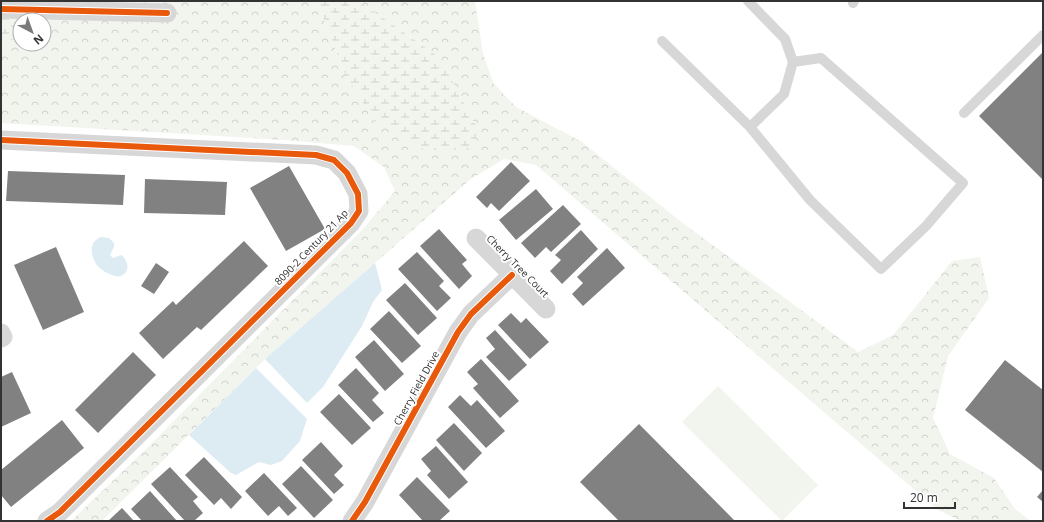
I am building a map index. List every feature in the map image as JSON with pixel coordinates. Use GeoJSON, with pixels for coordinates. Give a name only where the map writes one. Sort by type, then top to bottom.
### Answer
{"type":"FeatureCollection","features":[{"type":"Feature","properties":{"kind":"street"},"geometry":{"type":"LineString","coordinates":[[1,9],[167,12]]}},
{"type":"Feature","properties":{"kind":"street","name":"8090-2 Century 21 Ap"},"geometry":{"type":"LineString","coordinates":[[1,140],[316,155],[334,160],[347,172],[358,194],[359,211],[351,223],[66,506],[47,521]]}},
{"type":"Feature","properties":{"kind":"street","name":"Cherry Tree Court"},"geometry":{"type":"LineString","coordinates":[[476,238],[546,309]]}},
{"type":"Feature","properties":{"kind":"street","name":"Cherry Field Drive"},"geometry":{"type":"LineString","coordinates":[[352,521],[458,332],[471,314],[512,275]]}},
{"type":"Feature","properties":{"kind":"street"},"geometry":{"type":"LineString","coordinates":[[1,333],[3,337],[1,338]]}},
{"type":"Feature","properties":{"kind":"lane"},"geometry":{"type":"LineString","coordinates":[[748,1],[784,39],[792,62],[784,94],[750,127]]}},
{"type":"Feature","properties":{"kind":"lane"},"geometry":{"type":"LineString","coordinates":[[964,112],[1043,36]]}},
{"type":"Feature","properties":{"kind":"lane"},"geometry":{"type":"LineString","coordinates":[[662,41],[750,127],[810,200],[881,269],[926,226],[963,183],[821,58],[792,62]]}},
{"type":"Feature","properties":{"kind":"green space"},"geometry":{"type":"Polygon","coordinates":[[[1,1],[45,1],[37,12],[12,12],[12,41],[1,45],[1,1]]]}},
{"type":"Feature","properties":{"kind":"green space"},"geometry":{"type":"Polygon","coordinates":[[[45,1],[317,1],[345,74],[439,57],[359,1],[475,1],[483,54],[494,84],[516,107],[582,142],[680,221],[858,352],[893,335],[952,261],[980,257],[989,298],[948,356],[933,418],[950,454],[994,478],[1015,509],[1011,521],[961,521],[938,510],[536,165],[504,159],[471,179],[265,359],[102,521],[71,521],[146,449],[363,229],[395,191],[384,167],[354,146],[284,140],[1,123],[1,45],[12,40],[12,52],[52,52],[52,12],[37,12],[45,1]]]}},
{"type":"Feature","properties":{"kind":"green space"},"geometry":{"type":"Polygon","coordinates":[[[317,1],[359,1],[439,57],[480,133],[465,150],[425,150],[374,121],[345,74],[317,1]]]}},
{"type":"Feature","properties":{"kind":"green space"},"geometry":{"type":"Polygon","coordinates":[[[718,386],[818,485],[782,521],[682,422],[718,386]]]}},
{"type":"Feature","properties":{"kind":"green space"},"geometry":{"type":"Polygon","coordinates":[[[1015,509],[1031,521],[1011,521],[1015,509]]]}},
{"type":"Feature","properties":{"kind":"shaded area"},"geometry":{"type":"Polygon","coordinates":[[[101,237],[109,238],[114,243],[114,247],[110,255],[113,258],[121,255],[127,263],[126,271],[121,276],[114,276],[104,271],[94,260],[92,247],[95,241],[101,237]]]}},
{"type":"Feature","properties":{"kind":"shaded area"},"geometry":{"type":"Polygon","coordinates":[[[375,263],[382,290],[373,302],[362,326],[323,387],[307,403],[265,359],[375,263]]]}},
{"type":"Feature","properties":{"kind":"shaded area"},"geometry":{"type":"Polygon","coordinates":[[[256,368],[307,419],[300,441],[282,461],[271,465],[259,462],[236,475],[231,473],[189,435],[256,368]]]}},
{"type":"Feature","properties":{"kind":"building"},"geometry":{"type":"Polygon","coordinates":[[[1043,52],[1043,180],[979,116],[1043,52]]]}},
{"type":"Feature","properties":{"kind":"building"},"geometry":{"type":"Polygon","coordinates":[[[511,162],[530,181],[499,211],[491,203],[487,208],[476,197],[511,162]]]}},
{"type":"Feature","properties":{"kind":"building"},"geometry":{"type":"Polygon","coordinates":[[[289,166],[325,229],[286,251],[250,188],[289,166]]]}},
{"type":"Feature","properties":{"kind":"building"},"geometry":{"type":"Polygon","coordinates":[[[8,171],[125,175],[123,205],[6,201],[8,171]]]}},
{"type":"Feature","properties":{"kind":"building"},"geometry":{"type":"Polygon","coordinates":[[[145,179],[227,182],[225,215],[144,213],[145,179]]]}},
{"type":"Feature","properties":{"kind":"building"},"geometry":{"type":"Polygon","coordinates":[[[536,189],[553,209],[516,240],[499,220],[536,189]]]}},
{"type":"Feature","properties":{"kind":"building"},"geometry":{"type":"Polygon","coordinates":[[[563,205],[581,224],[551,252],[546,247],[535,258],[521,243],[563,205]]]}},
{"type":"Feature","properties":{"kind":"building"},"geometry":{"type":"Polygon","coordinates":[[[439,229],[467,260],[462,264],[472,276],[459,289],[420,246],[439,229]]]}},
{"type":"Feature","properties":{"kind":"building"},"geometry":{"type":"Polygon","coordinates":[[[581,230],[598,249],[562,284],[550,271],[561,260],[555,255],[581,230]]]}},
{"type":"Feature","properties":{"kind":"building"},"geometry":{"type":"Polygon","coordinates":[[[244,241],[268,266],[201,330],[197,327],[163,359],[139,333],[173,301],[176,305],[244,241]]]}},
{"type":"Feature","properties":{"kind":"building"},"geometry":{"type":"Polygon","coordinates":[[[56,247],[84,312],[43,330],[14,265],[56,247]]]}},
{"type":"Feature","properties":{"kind":"building"},"geometry":{"type":"Polygon","coordinates":[[[607,248],[625,268],[583,306],[572,294],[583,283],[577,277],[607,248]]]}},
{"type":"Feature","properties":{"kind":"building"},"geometry":{"type":"Polygon","coordinates":[[[417,252],[444,281],[439,286],[451,298],[437,311],[398,269],[417,252]]]}},
{"type":"Feature","properties":{"kind":"building"},"geometry":{"type":"Polygon","coordinates":[[[156,263],[169,272],[154,294],[141,286],[156,263]]]}},
{"type":"Feature","properties":{"kind":"building"},"geometry":{"type":"Polygon","coordinates":[[[405,283],[437,318],[418,335],[386,300],[405,283]]]}},
{"type":"Feature","properties":{"kind":"building"},"geometry":{"type":"Polygon","coordinates":[[[389,311],[421,346],[402,363],[370,329],[389,311]]]}},
{"type":"Feature","properties":{"kind":"building"},"geometry":{"type":"Polygon","coordinates":[[[511,313],[521,323],[526,318],[549,342],[530,359],[498,325],[511,313]]]}},
{"type":"Feature","properties":{"kind":"building"},"geometry":{"type":"Polygon","coordinates":[[[495,330],[527,365],[509,381],[486,357],[495,349],[486,338],[495,330]]]}},
{"type":"Feature","properties":{"kind":"building"},"geometry":{"type":"Polygon","coordinates":[[[374,340],[404,374],[385,391],[355,357],[374,340]]]}},
{"type":"Feature","properties":{"kind":"building"},"geometry":{"type":"Polygon","coordinates":[[[133,352],[156,375],[98,433],[75,410],[133,352]]]}},
{"type":"Feature","properties":{"kind":"building"},"geometry":{"type":"Polygon","coordinates":[[[481,359],[519,401],[500,418],[473,388],[478,384],[467,372],[481,359]]]}},
{"type":"Feature","properties":{"kind":"building"},"geometry":{"type":"Polygon","coordinates":[[[1005,360],[1043,390],[1043,472],[965,410],[1005,360]]]}},
{"type":"Feature","properties":{"kind":"building"},"geometry":{"type":"Polygon","coordinates":[[[356,368],[379,393],[372,400],[384,413],[373,422],[338,385],[356,368]]]}},
{"type":"Feature","properties":{"kind":"building"},"geometry":{"type":"Polygon","coordinates":[[[12,372],[31,413],[1,427],[1,377],[12,372]]]}},
{"type":"Feature","properties":{"kind":"building"},"geometry":{"type":"Polygon","coordinates":[[[339,394],[371,428],[352,445],[320,412],[339,394]]]}},
{"type":"Feature","properties":{"kind":"building"},"geometry":{"type":"Polygon","coordinates":[[[460,395],[471,406],[477,400],[505,431],[486,448],[448,407],[460,395]]]}},
{"type":"Feature","properties":{"kind":"building"},"geometry":{"type":"Polygon","coordinates":[[[62,420],[84,448],[11,507],[1,495],[1,470],[62,420]]]}},
{"type":"Feature","properties":{"kind":"building"},"geometry":{"type":"Polygon","coordinates":[[[454,423],[482,453],[464,471],[436,440],[454,423]]]}},
{"type":"Feature","properties":{"kind":"building"},"geometry":{"type":"Polygon","coordinates":[[[639,424],[735,521],[619,521],[580,482],[639,424]]]}},
{"type":"Feature","properties":{"kind":"building"},"geometry":{"type":"Polygon","coordinates":[[[321,442],[343,466],[334,475],[344,485],[334,494],[302,460],[321,442]]]}},
{"type":"Feature","properties":{"kind":"building"},"geometry":{"type":"Polygon","coordinates":[[[436,446],[468,482],[449,499],[427,475],[431,471],[421,459],[436,446]]]}},
{"type":"Feature","properties":{"kind":"building"},"geometry":{"type":"Polygon","coordinates":[[[204,457],[242,497],[231,509],[221,498],[214,505],[185,475],[204,457]]]}},
{"type":"Feature","properties":{"kind":"building"},"geometry":{"type":"Polygon","coordinates":[[[301,466],[333,500],[314,518],[282,484],[301,466]]]}},
{"type":"Feature","properties":{"kind":"building"},"geometry":{"type":"Polygon","coordinates":[[[170,467],[198,497],[193,501],[203,513],[194,521],[185,521],[151,484],[170,467]]]}},
{"type":"Feature","properties":{"kind":"building"},"geometry":{"type":"Polygon","coordinates":[[[264,473],[297,508],[288,516],[279,506],[268,516],[245,491],[264,473]]]}},
{"type":"Feature","properties":{"kind":"building"},"geometry":{"type":"Polygon","coordinates":[[[417,477],[450,511],[439,521],[423,521],[399,495],[417,477]]]}},
{"type":"Feature","properties":{"kind":"building"},"geometry":{"type":"Polygon","coordinates":[[[1043,490],[1043,502],[1037,497],[1043,490]]]}},
{"type":"Feature","properties":{"kind":"building"},"geometry":{"type":"Polygon","coordinates":[[[150,491],[177,521],[142,521],[131,509],[150,491]]]}},
{"type":"Feature","properties":{"kind":"building"},"geometry":{"type":"Polygon","coordinates":[[[122,508],[134,521],[108,521],[122,508]]]}},
{"type":"Feature","properties":{"kind":"cycle path"},"geometry":{"type":"LineString","coordinates":[[1,9],[167,13]]}},
{"type":"Feature","properties":{"kind":"cycle path"},"geometry":{"type":"LineString","coordinates":[[1,140],[316,155],[334,160],[347,173],[358,194],[359,211],[351,223],[60,512],[47,521]]}},
{"type":"Feature","properties":{"kind":"cycle path"},"geometry":{"type":"LineString","coordinates":[[352,521],[365,502],[458,332],[471,314],[512,275]]}}]}
